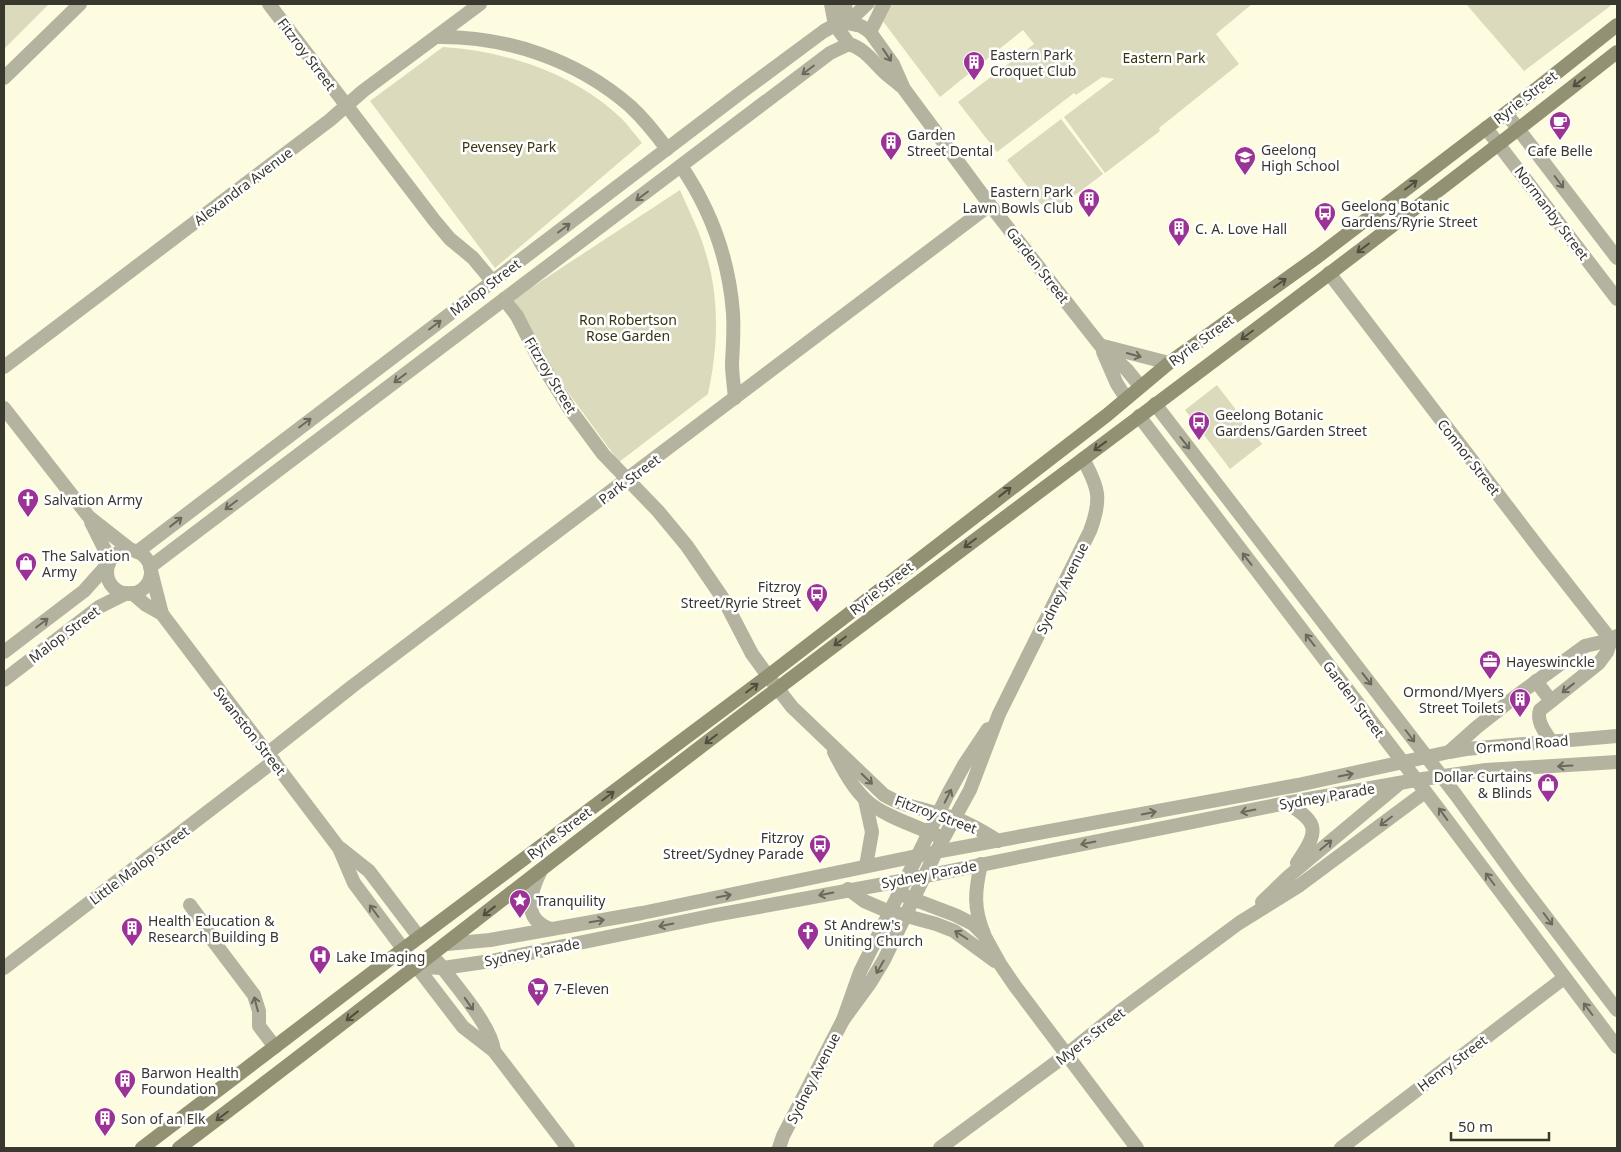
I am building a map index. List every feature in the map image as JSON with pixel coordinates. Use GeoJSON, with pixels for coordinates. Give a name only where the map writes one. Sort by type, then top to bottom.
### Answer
{"type":"FeatureCollection","features":[{"type":"Feature","properties":{"kind":"main road","name":"Ryrie Street"},"geometry":{"type":"LineString","coordinates":[[142,1148],[768,676],[1126,398],[1169,362],[1317,257],[1506,113],[1617,25]]}},
{"type":"Feature","properties":{"kind":"main road","name":"Ryrie Street"},"geometry":{"type":"LineString","coordinates":[[179,1148],[433,955],[777,688],[1329,274],[1617,52]]}},
{"type":"Feature","properties":{"kind":"main road"},"geometry":{"type":"LineString","coordinates":[[1317,257],[1329,274]]}},
{"type":"Feature","properties":{"kind":"main road","name":"Garden Street"},"geometry":{"type":"LineString","coordinates":[[1140,386],[1155,404]]}},
{"type":"Feature","properties":{"kind":"main road","name":"Garden Street"},"geometry":{"type":"LineString","coordinates":[[1126,398],[1139,416]]}},
{"type":"Feature","properties":{"kind":"main road"},"geometry":{"type":"LineString","coordinates":[[420,937],[447,944]]}},
{"type":"Feature","properties":{"kind":"main road","name":"Swanston Street"},"geometry":{"type":"LineString","coordinates":[[420,937],[433,955]]}},
{"type":"Feature","properties":{"kind":"main road","name":"Swanston Street"},"geometry":{"type":"LineString","coordinates":[[404,950],[417,967]]}},
{"type":"Feature","properties":{"kind":"street"},"geometry":{"type":"LineString","coordinates":[[4,78],[80,4]]}},
{"type":"Feature","properties":{"kind":"street","name":"Fitzroy Street"},"geometry":{"type":"LineString","coordinates":[[269,4],[444,233],[473,258],[492,282],[517,316],[541,363],[569,408],[595,444],[673,528],[699,562],[728,606],[752,654],[792,707],[884,795],[901,803],[955,818],[977,828],[998,841]]}},
{"type":"Feature","properties":{"kind":"street","name":"Alexandra Avenue"},"geometry":{"type":"LineString","coordinates":[[4,367],[330,120],[363,91],[480,4]]}},
{"type":"Feature","properties":{"kind":"street","name":"Garden Street"},"geometry":{"type":"LineString","coordinates":[[831,4],[849,44],[863,51],[904,89]]}},
{"type":"Feature","properties":{"kind":"street"},"geometry":{"type":"LineString","coordinates":[[845,4],[841,24],[861,26],[870,32],[884,4]]}},
{"type":"Feature","properties":{"kind":"street","name":"Malop Street"},"geometry":{"type":"LineString","coordinates":[[134,551],[741,92],[818,36],[841,24],[867,4]]}},
{"type":"Feature","properties":{"kind":"street","name":"Garden Street"},"geometry":{"type":"LineString","coordinates":[[870,32],[893,64],[904,89],[990,205],[1100,345],[1127,370],[1140,386]]}},
{"type":"Feature","properties":{"kind":"street"},"geometry":{"type":"LineString","coordinates":[[437,37],[470,37],[492,40],[534,51],[568,66],[608,90],[629,106],[644,120],[668,149],[696,187],[718,240],[727,272],[733,311],[732,370],[735,398]]}},
{"type":"Feature","properties":{"kind":"street","name":"Malop Street"},"geometry":{"type":"LineString","coordinates":[[150,568],[830,53],[849,44]]}},
{"type":"Feature","properties":{"kind":"street"},"geometry":{"type":"LineString","coordinates":[[741,92],[754,110]]}},
{"type":"Feature","properties":{"kind":"street","name":"Normanby Street"},"geometry":{"type":"LineString","coordinates":[[1506,113],[1617,258]]}},
{"type":"Feature","properties":{"kind":"street","name":"Normanby Street"},"geometry":{"type":"LineString","coordinates":[[1486,128],[1613,284],[1617,299]]}},
{"type":"Feature","properties":{"kind":"street","name":"Park Street"},"geometry":{"type":"LineString","coordinates":[[271,757],[354,685],[990,205]]}},
{"type":"Feature","properties":{"kind":"street","name":"Connor Street"},"geometry":{"type":"LineString","coordinates":[[1329,274],[1542,552],[1614,638]]}},
{"type":"Feature","properties":{"kind":"street"},"geometry":{"type":"LineString","coordinates":[[1100,345],[1145,358],[1169,362]]}},
{"type":"Feature","properties":{"kind":"street","name":"Garden Street"},"geometry":{"type":"LineString","coordinates":[[1100,345],[1117,384],[1126,398]]}},
{"type":"Feature","properties":{"kind":"street","name":"Garden Street"},"geometry":{"type":"LineString","coordinates":[[1155,404],[1429,759],[1517,879],[1617,1010]]}},
{"type":"Feature","properties":{"kind":"street"},"geometry":{"type":"LineString","coordinates":[[4,408],[89,517],[105,531],[143,555],[150,568],[148,581],[142,589],[130,593],[117,590],[110,583],[107,573],[109,562],[89,517]]}},
{"type":"Feature","properties":{"kind":"street","name":"Garden Street"},"geometry":{"type":"LineString","coordinates":[[1139,416],[1617,1047]]}},
{"type":"Feature","properties":{"kind":"street","name":"Sydney Avenue"},"geometry":{"type":"LineString","coordinates":[[775,1148],[781,1142],[843,1020],[860,972],[918,855],[955,818],[980,767],[999,714],[1092,525],[1098,506],[1098,492],[1095,481],[1083,459]]}},
{"type":"Feature","properties":{"kind":"street"},"geometry":{"type":"LineString","coordinates":[[1200,498],[1218,485]]}},
{"type":"Feature","properties":{"kind":"street"},"geometry":{"type":"LineString","coordinates":[[109,562],[118,553],[134,551]]}},
{"type":"Feature","properties":{"kind":"street","name":"Malop Street"},"geometry":{"type":"LineString","coordinates":[[4,652],[84,592],[109,562]]}},
{"type":"Feature","properties":{"kind":"street","name":"Swanston Street"},"geometry":{"type":"LineString","coordinates":[[150,568],[162,614],[339,848],[354,883],[404,950]]}},
{"type":"Feature","properties":{"kind":"street"},"geometry":{"type":"LineString","coordinates":[[1277,597],[1294,585]]}},
{"type":"Feature","properties":{"kind":"street","name":"Malop Street"},"geometry":{"type":"LineString","coordinates":[[4,680],[99,607],[130,593]]}},
{"type":"Feature","properties":{"kind":"street","name":"Swanston Street"},"geometry":{"type":"LineString","coordinates":[[130,593],[162,614]]}},
{"type":"Feature","properties":{"kind":"street"},"geometry":{"type":"LineString","coordinates":[[1446,753],[1536,681],[1585,646],[1614,638]]}},
{"type":"Feature","properties":{"kind":"street"},"geometry":{"type":"LineString","coordinates":[[1551,741],[1541,724],[1540,710],[1599,664],[1614,638]]}},
{"type":"Feature","properties":{"kind":"street"},"geometry":{"type":"LineString","coordinates":[[16,643],[29,660]]}},
{"type":"Feature","properties":{"kind":"street"},"geometry":{"type":"LineString","coordinates":[[1536,681],[1551,702]]}},
{"type":"Feature","properties":{"kind":"street","name":"Sydney Avenue"},"geometry":{"type":"LineString","coordinates":[[843,1020],[876,974],[936,852],[938,814],[966,761],[999,714]]}},
{"type":"Feature","properties":{"kind":"street"},"geometry":{"type":"LineString","coordinates":[[1376,727],[1394,714]]}},
{"type":"Feature","properties":{"kind":"street","name":"Ormond Road"},"geometry":{"type":"LineString","coordinates":[[1429,759],[1446,753],[1551,741],[1617,736]]}},
{"type":"Feature","properties":{"kind":"street","name":"Fitzroy Street"},"geometry":{"type":"LineString","coordinates":[[831,746],[844,772],[865,800],[936,835]]}},
{"type":"Feature","properties":{"kind":"street","name":"Little Malop Street"},"geometry":{"type":"LineString","coordinates":[[4,968],[271,757]]}},
{"type":"Feature","properties":{"kind":"street","name":"Sydney Parade"},"geometry":{"type":"LineString","coordinates":[[417,967],[443,968],[491,961],[1286,803],[1399,784],[1429,759]]}},
{"type":"Feature","properties":{"kind":"street","name":"Ormond Road"},"geometry":{"type":"LineString","coordinates":[[1442,777],[1486,770],[1616,764]]}},
{"type":"Feature","properties":{"kind":"street","name":"Sydney Parade"},"geometry":{"type":"LineString","coordinates":[[447,944],[490,940],[642,913],[918,855],[1289,787],[1410,773],[1442,777]]}},
{"type":"Feature","properties":{"kind":"street","name":"Myers Street"},"geometry":{"type":"LineString","coordinates":[[940,1148],[1239,923],[1300,884],[1425,792],[1442,777]]}},
{"type":"Feature","properties":{"kind":"street","name":"Myers Street"},"geometry":{"type":"LineString","coordinates":[[1239,923],[1288,876],[1399,784]]}},
{"type":"Feature","properties":{"kind":"street","name":"Fitzroy Street"},"geometry":{"type":"LineString","coordinates":[[865,800],[872,832],[866,866]]}},
{"type":"Feature","properties":{"kind":"street"},"geometry":{"type":"LineString","coordinates":[[1286,803],[1306,816],[1311,823],[1313,831],[1310,843],[1288,876]]}},
{"type":"Feature","properties":{"kind":"street"},"geometry":{"type":"LineString","coordinates":[[1459,837],[1477,824]]}},
{"type":"Feature","properties":{"kind":"street","name":"Swanston Street"},"geometry":{"type":"LineString","coordinates":[[339,848],[369,870],[420,937]]}},
{"type":"Feature","properties":{"kind":"street"},"geometry":{"type":"LineString","coordinates":[[981,864],[975,897],[977,912],[984,935],[1000,964],[1137,1148]]}},
{"type":"Feature","properties":{"kind":"street"},"geometry":{"type":"LineString","coordinates":[[542,870],[532,890],[531,906],[537,920],[551,929]]}},
{"type":"Feature","properties":{"kind":"street"},"geometry":{"type":"LineString","coordinates":[[848,889],[864,901],[890,912],[954,931],[1000,964]]}},
{"type":"Feature","properties":{"kind":"street"},"geometry":{"type":"LineString","coordinates":[[899,894],[965,920],[984,935]]}},
{"type":"Feature","properties":{"kind":"street"},"geometry":{"type":"LineString","coordinates":[[190,905],[206,927],[211,938],[254,995],[259,1011],[259,1026],[275,1047]]}},
{"type":"Feature","properties":{"kind":"street","name":"Swanston Street"},"geometry":{"type":"LineString","coordinates":[[433,955],[470,1005],[493,1041],[494,1051]]}},
{"type":"Feature","properties":{"kind":"street","name":"Swanston Street"},"geometry":{"type":"LineString","coordinates":[[417,967],[463,1026],[494,1051],[568,1148]]}},
{"type":"Feature","properties":{"kind":"street","name":"Henry Street"},"geometry":{"type":"LineString","coordinates":[[1341,1148],[1564,978]]}},
{"type":"Feature","properties":{"kind":"green space"},"geometry":{"type":"Polygon","coordinates":[[[4,4],[49,4],[4,49],[4,4]]]}},
{"type":"Feature","properties":{"kind":"green space","name":"Eastern Park"},"geometry":{"type":"Polygon","coordinates":[[[870,4],[1252,4],[1216,34],[1239,64],[1159,128],[1160,131],[1105,173],[1064,117],[1114,79],[1102,77],[1076,95],[1074,93],[997,152],[958,102],[1034,44],[1023,30],[940,97],[870,4]]]}},
{"type":"Feature","properties":{"kind":"green space"},"geometry":{"type":"Polygon","coordinates":[[[1466,4],[1613,4],[1524,71],[1466,4]]]}},
{"type":"Feature","properties":{"kind":"green space","name":"Pevensey Park"},"geometry":{"type":"Polygon","coordinates":[[[443,47],[467,49],[515,60],[562,77],[603,103],[622,119],[642,143],[495,268],[370,101],[443,47]]]}},
{"type":"Feature","properties":{"kind":"green space"},"geometry":{"type":"Polygon","coordinates":[[[1061,119],[1103,174],[1049,215],[1007,160],[1061,119]]]}},
{"type":"Feature","properties":{"kind":"green space","name":"Ron Robertson Rose Garden"},"geometry":{"type":"Polygon","coordinates":[[[680,190],[704,246],[714,288],[716,324],[714,359],[708,394],[619,462],[554,373],[514,299],[680,190]]]}},
{"type":"Feature","properties":{"kind":"green space"},"geometry":{"type":"Polygon","coordinates":[[[1217,385],[1262,444],[1230,469],[1185,410],[1217,385]]]}},
{"type":"Feature","properties":{"kind":"place","name":"Eastern Park Croquet Club"},"geometry":{"type":"Point","coordinates":[974,81]}},
{"type":"Feature","properties":{"kind":"place","name":"Cafe Belle"},"geometry":{"type":"Point","coordinates":[1560,141]}},
{"type":"Feature","properties":{"kind":"place","name":"Garden Street Dental"},"geometry":{"type":"Point","coordinates":[891,161]}},
{"type":"Feature","properties":{"kind":"place","name":"Geelong High School"},"geometry":{"type":"Point","coordinates":[1245,176]}},
{"type":"Feature","properties":{"kind":"place","name":"Eastern Park Lawn Bowls Club"},"geometry":{"type":"Point","coordinates":[1089,218]}},
{"type":"Feature","properties":{"kind":"place","name":"Geelong Botanic Gardens/Ryrie Street"},"geometry":{"type":"Point","coordinates":[1325,232]}},
{"type":"Feature","properties":{"kind":"place","name":"C. A. Love Hall"},"geometry":{"type":"Point","coordinates":[1179,247]}},
{"type":"Feature","properties":{"kind":"place","name":"Geelong Botanic Gardens/Garden Street"},"geometry":{"type":"Point","coordinates":[1199,441]}},
{"type":"Feature","properties":{"kind":"place","name":"Salvation Army"},"geometry":{"type":"Point","coordinates":[28,518]}},
{"type":"Feature","properties":{"kind":"place","name":"The Salvation Army"},"geometry":{"type":"Point","coordinates":[26,582]}},
{"type":"Feature","properties":{"kind":"place","name":"Fitzroy Street/Ryrie Street"},"geometry":{"type":"Point","coordinates":[817,613]}},
{"type":"Feature","properties":{"kind":"place","name":"Hayeswinckle"},"geometry":{"type":"Point","coordinates":[1490,680]}},
{"type":"Feature","properties":{"kind":"place","name":"Ormond/Myers Street Toilets"},"geometry":{"type":"Point","coordinates":[1520,718]}},
{"type":"Feature","properties":{"kind":"place","name":"Dollar Curtains & Blinds"},"geometry":{"type":"Point","coordinates":[1548,803]}},
{"type":"Feature","properties":{"kind":"place","name":"Fitzroy Street/Sydney Parade"},"geometry":{"type":"Point","coordinates":[820,864]}},
{"type":"Feature","properties":{"kind":"place","name":"Tranquility"},"geometry":{"type":"Point","coordinates":[520,919]}},
{"type":"Feature","properties":{"kind":"place","name":"Health Education & Research Building B"},"geometry":{"type":"Point","coordinates":[132,947]}},
{"type":"Feature","properties":{"kind":"place","name":"St Andrew's Uniting Church"},"geometry":{"type":"Point","coordinates":[808,951]}},
{"type":"Feature","properties":{"kind":"place","name":"Lake Imaging"},"geometry":{"type":"Point","coordinates":[320,975]}},
{"type":"Feature","properties":{"kind":"place","name":"7-Eleven"},"geometry":{"type":"Point","coordinates":[538,1007]}},
{"type":"Feature","properties":{"kind":"place","name":"Barwon Health Foundation"},"geometry":{"type":"Point","coordinates":[125,1099]}},
{"type":"Feature","properties":{"kind":"place","name":"Son of an Elk"},"geometry":{"type":"Point","coordinates":[105,1137]}}]}
